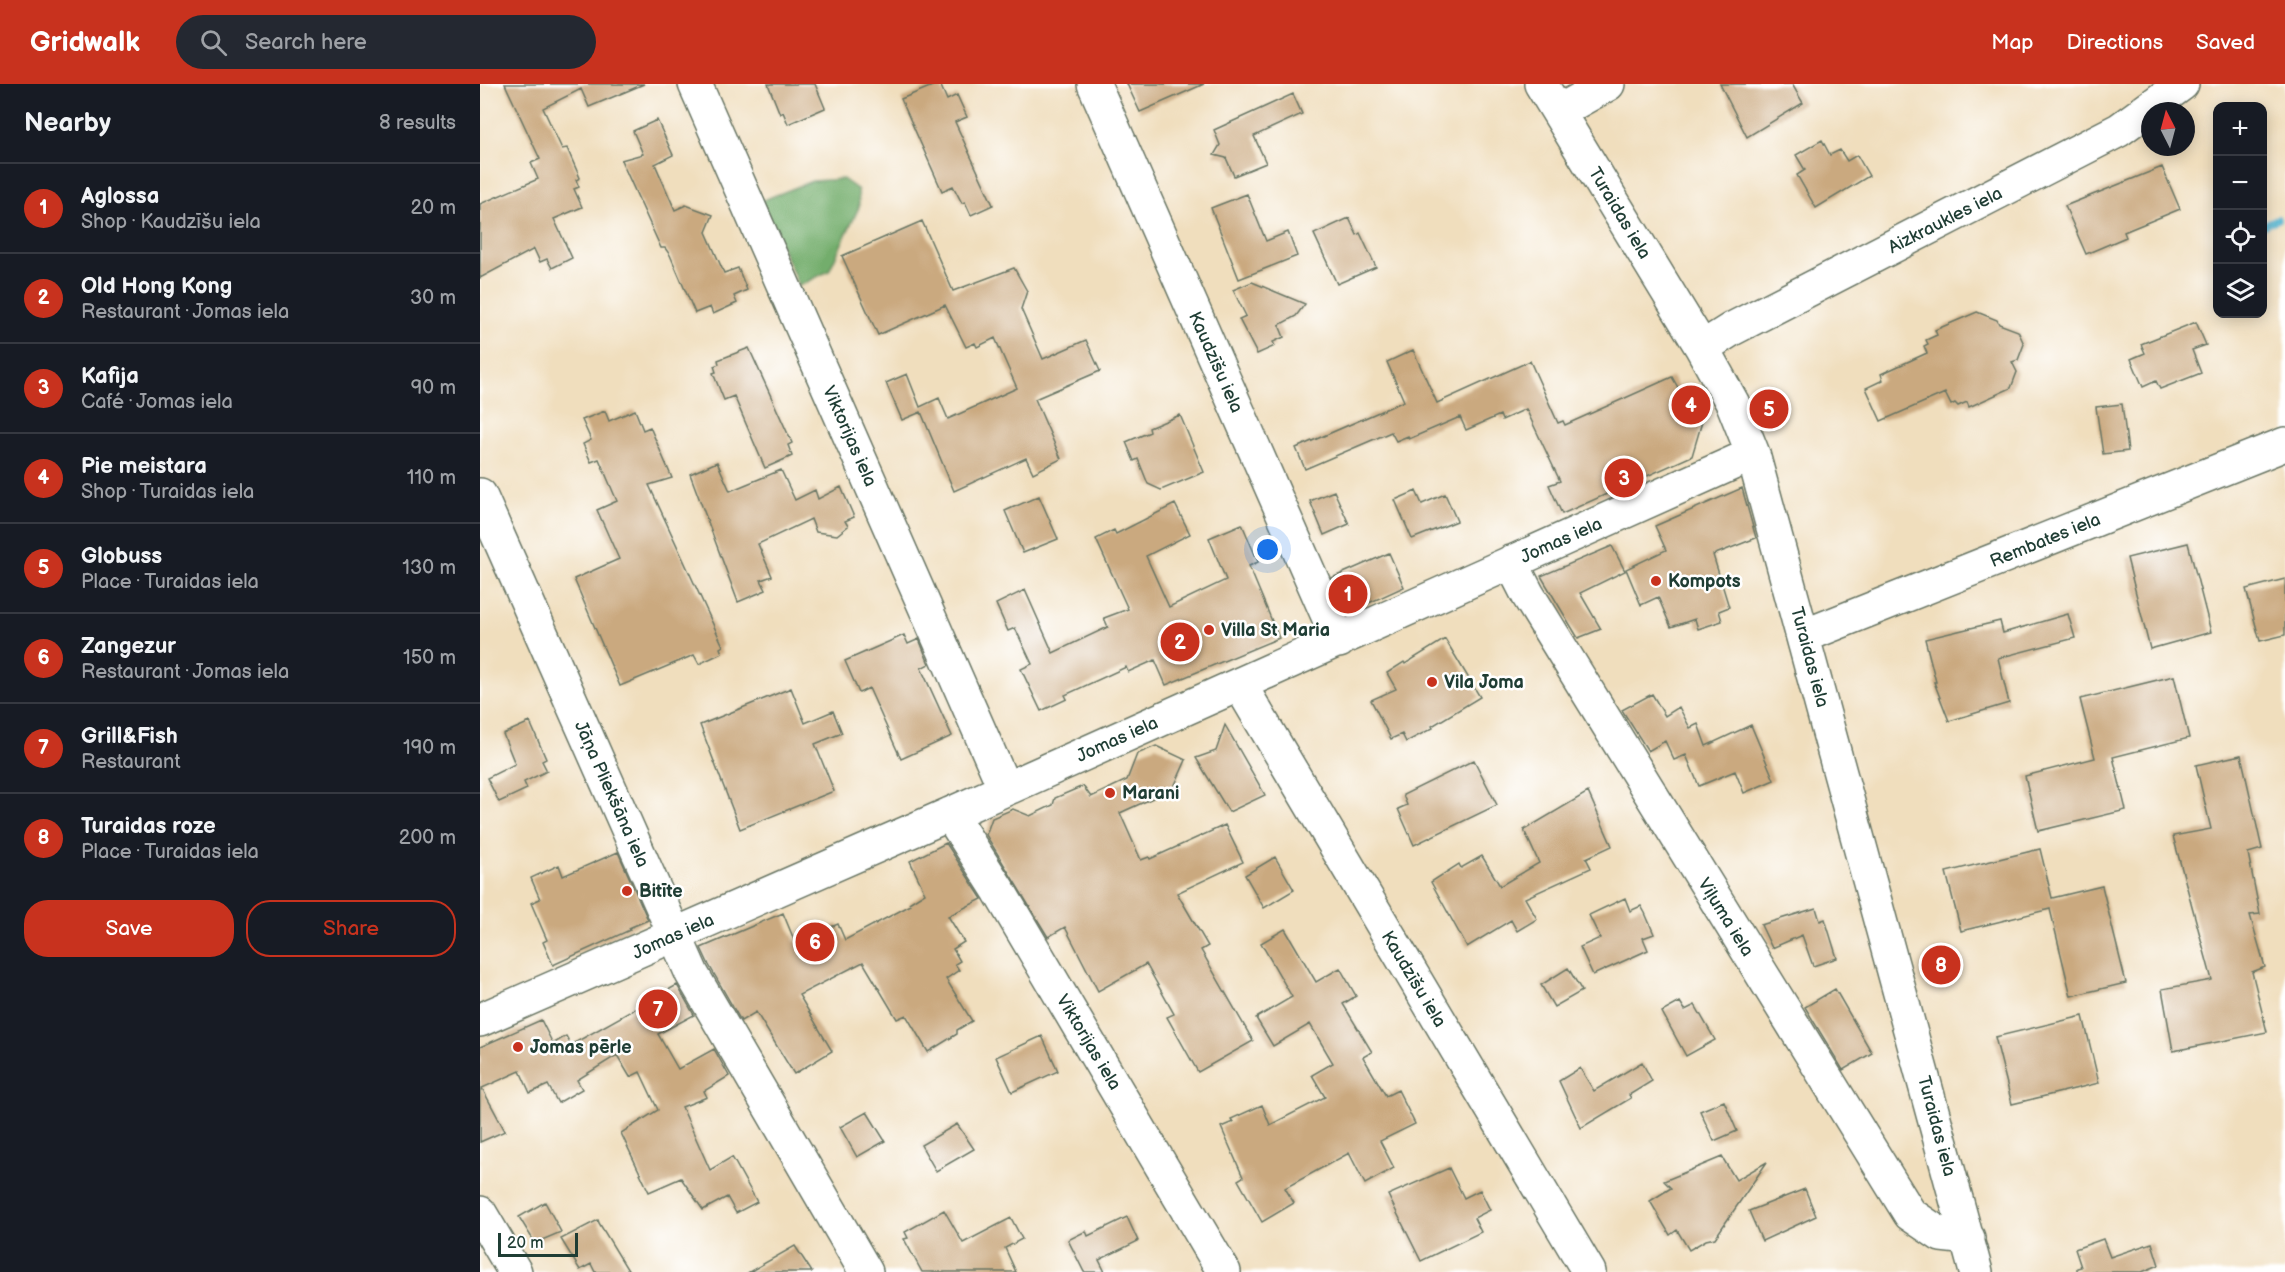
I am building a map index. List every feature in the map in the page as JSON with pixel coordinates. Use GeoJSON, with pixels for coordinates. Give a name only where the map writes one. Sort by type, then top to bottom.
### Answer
{"type":"FeatureCollection","features":[{"type":"Feature","properties":{"kind":"street","name":"Viktorijas iela"},"geometry":{"type":"LineString","coordinates":[[695,84],[1005,789]]}},
{"type":"Feature","properties":{"kind":"street","name":"Kaudzīšu iela"},"geometry":{"type":"LineString","coordinates":[[1094,84],[1339,641]]}},
{"type":"Feature","properties":{"kind":"street","name":"Turaidas iela"},"geometry":{"type":"LineString","coordinates":[[1541,84],[1702,348],[1733,404],[1753,454],[1976,1272]]}},
{"type":"Feature","properties":{"kind":"street"},"geometry":{"type":"LineString","coordinates":[[1558,112],[1608,84]]}},
{"type":"Feature","properties":{"kind":"street","name":"Aizkraukles iela"},"geometry":{"type":"LineString","coordinates":[[1702,348],[1732,329],[2119,130],[2182,84]]}},
{"type":"Feature","properties":{"kind":"street","name":"Rembates iela"},"geometry":{"type":"LineString","coordinates":[[1804,636],[2285,444]]}},
{"type":"Feature","properties":{"kind":"street","name":"Jomas iela"},"geometry":{"type":"LineString","coordinates":[[480,1020],[951,814],[1753,454]]}},
{"type":"Feature","properties":{"kind":"street","name":"Jāņa Pliekšāna iela"},"geometry":{"type":"LineString","coordinates":[[480,495],[692,974],[866,1272]]}},
{"type":"Feature","properties":{"kind":"street","name":"Viļuma iela"},"geometry":{"type":"LineString","coordinates":[[1511,562],[1528,595],[1910,1214],[1941,1235],[1968,1238]]}},
{"type":"Feature","properties":{"kind":"street","name":"Kaudzīšu iela"},"geometry":{"type":"LineString","coordinates":[[1240,685],[1589,1272]]}},
{"type":"Feature","properties":{"kind":"street","name":"Viktorijas iela"},"geometry":{"type":"LineString","coordinates":[[951,814],[999,891],[1224,1272]]}},
{"type":"Feature","properties":{"kind":"street"},"geometry":{"type":"LineString","coordinates":[[480,1213],[514,1272]]}},
{"type":"Feature","properties":{"kind":"green space"},"geometry":{"type":"Polygon","coordinates":[[[843,179],[858,190],[859,207],[829,271],[799,286],[761,201],[812,181],[843,179]]]}},
{"type":"Feature","properties":{"kind":"building"},"geometry":{"type":"Polygon","coordinates":[[[505,84],[644,84],[589,107],[581,89],[543,108],[562,149],[567,148],[580,178],[576,180],[579,187],[574,189],[582,207],[554,219],[572,258],[552,268],[547,259],[540,262],[534,249],[480,278],[480,204],[538,179],[531,163],[540,159],[505,84]]]}},
{"type":"Feature","properties":{"kind":"building"},"geometry":{"type":"Polygon","coordinates":[[[768,84],[815,84],[825,108],[788,124],[783,112],[780,114],[768,84]]]}},
{"type":"Feature","properties":{"kind":"building"},"geometry":{"type":"Polygon","coordinates":[[[940,84],[947,100],[957,95],[967,117],[955,122],[993,205],[971,215],[953,186],[942,191],[901,99],[940,84]]]}},
{"type":"Feature","properties":{"kind":"building"},"geometry":{"type":"Polygon","coordinates":[[[1127,84],[1204,84],[1140,112],[1127,84]]]}},
{"type":"Feature","properties":{"kind":"building"},"geometry":{"type":"Polygon","coordinates":[[[1720,84],[1792,84],[1803,103],[1747,137],[1720,84]]]}},
{"type":"Feature","properties":{"kind":"building"},"geometry":{"type":"Polygon","coordinates":[[[1293,94],[1302,114],[1254,136],[1266,163],[1234,176],[1226,158],[1214,155],[1220,145],[1214,130],[1293,94]]]}},
{"type":"Feature","properties":{"kind":"building"},"geometry":{"type":"Polygon","coordinates":[[[657,120],[673,155],[655,164],[675,210],[686,205],[713,215],[706,232],[724,273],[738,268],[747,290],[734,296],[737,303],[713,314],[710,307],[695,313],[670,255],[665,248],[661,248],[621,160],[643,154],[633,131],[657,120]]]}},
{"type":"Feature","properties":{"kind":"building"},"geometry":{"type":"Polygon","coordinates":[[[1822,140],[1830,155],[1840,150],[1847,161],[1857,155],[1869,176],[1816,208],[1797,175],[1805,170],[1796,155],[1822,140]]]}},
{"type":"Feature","properties":{"kind":"building"},"geometry":{"type":"Polygon","coordinates":[[[2162,167],[2180,209],[2124,232],[2126,237],[2086,254],[2065,206],[2162,167]]]}},
{"type":"Feature","properties":{"kind":"building"},"geometry":{"type":"Polygon","coordinates":[[[1247,194],[1266,241],[1288,232],[1297,256],[1239,279],[1211,208],[1247,194]]]}},
{"type":"Feature","properties":{"kind":"building"},"geometry":{"type":"Polygon","coordinates":[[[1349,218],[1357,235],[1360,233],[1376,267],[1337,284],[1314,234],[1349,218]]]}},
{"type":"Feature","properties":{"kind":"building"},"geometry":{"type":"Polygon","coordinates":[[[922,221],[953,291],[1014,268],[1027,291],[1021,309],[1043,359],[1086,340],[1100,371],[1035,399],[1061,459],[1033,473],[1026,458],[954,491],[921,412],[902,420],[886,383],[907,374],[920,407],[939,398],[948,419],[1017,388],[995,338],[977,347],[975,343],[966,347],[945,305],[878,335],[842,256],[922,221]]]}},
{"type":"Feature","properties":{"kind":"building"},"geometry":{"type":"Polygon","coordinates":[[[1252,282],[1305,304],[1296,316],[1279,325],[1284,337],[1273,342],[1275,346],[1257,354],[1239,319],[1246,316],[1233,290],[1252,282]]]}},
{"type":"Feature","properties":{"kind":"building"},"geometry":{"type":"Polygon","coordinates":[[[1977,312],[2018,331],[2024,344],[2018,360],[2012,362],[2017,372],[2011,388],[1969,407],[1967,402],[1958,406],[1955,403],[1951,405],[1945,393],[1881,421],[1866,388],[1883,380],[1881,374],[1927,353],[1924,346],[1928,344],[1926,340],[1937,335],[1935,330],[1977,312]]]}},
{"type":"Feature","properties":{"kind":"building"},"geometry":{"type":"Polygon","coordinates":[[[2196,322],[2206,345],[2192,350],[2201,373],[2160,389],[2156,381],[2143,387],[2131,359],[2145,353],[2141,344],[2196,322]]]}},
{"type":"Feature","properties":{"kind":"building"},"geometry":{"type":"Polygon","coordinates":[[[749,348],[792,443],[788,445],[792,456],[765,468],[734,396],[724,400],[713,373],[716,372],[714,366],[719,364],[718,360],[749,348]]]}},
{"type":"Feature","properties":{"kind":"building"},"geometry":{"type":"Polygon","coordinates":[[[1413,350],[1437,403],[1530,361],[1558,423],[1563,421],[1565,425],[1672,377],[1680,391],[1690,386],[1704,415],[1692,456],[1562,514],[1549,485],[1560,481],[1526,409],[1502,420],[1500,415],[1466,430],[1460,417],[1409,439],[1408,436],[1396,441],[1391,432],[1305,469],[1296,448],[1404,401],[1387,362],[1413,350]]]}},
{"type":"Feature","properties":{"kind":"building"},"geometry":{"type":"Polygon","coordinates":[[[2122,404],[2128,451],[2103,454],[2096,407],[2122,404]]]}},
{"type":"Feature","properties":{"kind":"building"},"geometry":{"type":"Polygon","coordinates":[[[635,410],[643,430],[650,427],[672,478],[649,485],[723,646],[720,648],[722,653],[699,664],[694,655],[620,686],[574,579],[619,559],[597,510],[617,501],[599,459],[591,462],[583,444],[591,440],[582,420],[605,411],[609,421],[635,410]]]}},
{"type":"Feature","properties":{"kind":"building"},"geometry":{"type":"Polygon","coordinates":[[[1180,415],[1204,472],[1161,490],[1148,484],[1138,459],[1134,461],[1126,442],[1150,432],[1149,428],[1180,415]]]}},
{"type":"Feature","properties":{"kind":"building"},"geometry":{"type":"Polygon","coordinates":[[[717,462],[730,491],[781,470],[795,500],[815,490],[818,499],[841,487],[854,517],[845,521],[848,526],[837,535],[816,532],[811,519],[758,544],[772,576],[761,580],[766,590],[738,602],[690,474],[717,462]]]}},
{"type":"Feature","properties":{"kind":"building"},"geometry":{"type":"Polygon","coordinates":[[[1742,488],[1756,538],[1713,555],[1729,607],[1719,611],[1722,621],[1698,629],[1695,619],[1671,627],[1658,597],[1641,605],[1626,569],[1666,550],[1655,526],[1742,488]]]}},
{"type":"Feature","properties":{"kind":"building"},"geometry":{"type":"Polygon","coordinates":[[[1334,491],[1349,524],[1324,535],[1310,501],[1334,491]]]}},
{"type":"Feature","properties":{"kind":"building"},"geometry":{"type":"Polygon","coordinates":[[[1416,491],[1422,504],[1445,494],[1457,521],[1412,539],[1395,500],[1416,491]]]}},
{"type":"Feature","properties":{"kind":"building"},"geometry":{"type":"Polygon","coordinates":[[[1039,496],[1058,539],[1023,553],[1005,511],[1039,496]]]}},
{"type":"Feature","properties":{"kind":"building"},"geometry":{"type":"Polygon","coordinates":[[[1175,504],[1190,534],[1146,556],[1169,607],[1226,580],[1209,538],[1242,524],[1258,562],[1249,566],[1279,638],[1166,685],[1155,660],[1128,672],[1126,667],[1065,695],[1067,699],[1041,711],[1021,669],[1032,664],[1015,628],[1008,631],[996,604],[1025,590],[1053,653],[1108,627],[1104,618],[1128,609],[1096,539],[1114,530],[1116,534],[1175,504]]]}},
{"type":"Feature","properties":{"kind":"building"},"geometry":{"type":"Polygon","coordinates":[[[2188,543],[2211,632],[2150,649],[2127,558],[2188,543]]]}},
{"type":"Feature","properties":{"kind":"building"},"geometry":{"type":"Polygon","coordinates":[[[1612,546],[1625,571],[1580,593],[1601,629],[1578,638],[1541,576],[1612,546]]]}},
{"type":"Feature","properties":{"kind":"building"},"geometry":{"type":"Polygon","coordinates":[[[1389,553],[1404,587],[1347,613],[1332,578],[1389,553]]]}},
{"type":"Feature","properties":{"kind":"building"},"geometry":{"type":"Polygon","coordinates":[[[2285,579],[2285,635],[2260,641],[2246,589],[2285,579]]]}},
{"type":"Feature","properties":{"kind":"building"},"geometry":{"type":"Polygon","coordinates":[[[2068,614],[2075,638],[1998,658],[2009,703],[1949,721],[1934,682],[1936,682],[1925,639],[2000,621],[2003,633],[2068,614]]]}},
{"type":"Feature","properties":{"kind":"building"},"geometry":{"type":"Polygon","coordinates":[[[904,635],[908,644],[919,639],[929,664],[921,668],[952,736],[901,759],[869,688],[859,693],[845,661],[904,635]]]}},
{"type":"Feature","properties":{"kind":"building","name":"Vila Joma"},"geometry":{"type":"Polygon","coordinates":[[[1445,639],[1480,697],[1432,726],[1433,728],[1406,742],[1402,734],[1391,739],[1371,700],[1396,689],[1387,673],[1445,639]]]}},
{"type":"Feature","properties":{"kind":"building"},"geometry":{"type":"Polygon","coordinates":[[[2174,676],[2189,738],[2113,757],[2126,810],[2038,831],[2025,776],[2095,758],[2080,699],[2174,676]]]}},
{"type":"Feature","properties":{"kind":"building"},"geometry":{"type":"Polygon","coordinates":[[[791,688],[805,723],[833,711],[842,733],[815,744],[834,791],[740,829],[700,725],[791,688]]]}},
{"type":"Feature","properties":{"kind":"building"},"geometry":{"type":"Polygon","coordinates":[[[1652,694],[1665,716],[1679,707],[1690,728],[1698,724],[1706,746],[1751,725],[1774,780],[1744,793],[1735,771],[1699,786],[1686,755],[1674,760],[1665,741],[1648,751],[1622,710],[1652,694]]]}},
{"type":"Feature","properties":{"kind":"building"},"geometry":{"type":"Polygon","coordinates":[[[530,722],[546,759],[542,761],[547,771],[524,782],[527,789],[499,802],[487,778],[515,764],[503,734],[530,722]]]}},
{"type":"Feature","properties":{"kind":"building"},"geometry":{"type":"Polygon","coordinates":[[[1225,725],[1265,795],[1229,812],[1196,758],[1216,751],[1225,725]]]}},
{"type":"Feature","properties":{"kind":"building"},"geometry":{"type":"Polygon","coordinates":[[[1156,746],[1186,760],[1173,789],[1120,813],[1141,860],[1149,857],[1150,859],[1225,825],[1243,862],[1177,893],[1208,946],[1201,950],[1253,1041],[1198,1072],[1167,1017],[1174,1014],[1146,964],[1098,991],[1065,927],[1048,937],[986,835],[992,818],[1013,809],[1030,816],[1053,805],[1055,798],[1083,786],[1091,797],[1127,780],[1137,754],[1156,746]]]}},
{"type":"Feature","properties":{"kind":"building"},"geometry":{"type":"Polygon","coordinates":[[[2241,755],[2262,849],[2248,853],[2260,914],[2250,915],[2265,967],[2252,972],[2267,1032],[2173,1051],[2162,989],[2212,980],[2173,836],[2211,829],[2196,765],[2241,755]]]}},
{"type":"Feature","properties":{"kind":"building"},"geometry":{"type":"Polygon","coordinates":[[[1474,760],[1497,805],[1414,845],[1398,809],[1407,805],[1403,795],[1474,760]]]}},
{"type":"Feature","properties":{"kind":"building"},"geometry":{"type":"Polygon","coordinates":[[[1588,792],[1612,846],[1586,858],[1591,868],[1525,898],[1537,919],[1517,931],[1511,920],[1467,947],[1431,882],[1459,864],[1461,868],[1482,856],[1500,886],[1539,863],[1524,830],[1588,792]]]}},
{"type":"Feature","properties":{"kind":"building"},"geometry":{"type":"Polygon","coordinates":[[[946,843],[982,899],[948,916],[964,942],[953,949],[960,961],[955,964],[959,970],[946,979],[972,1021],[957,1030],[957,1034],[928,1052],[906,1015],[897,1019],[863,962],[799,995],[832,1051],[794,1074],[756,1012],[741,1021],[701,948],[783,913],[795,942],[838,924],[845,940],[911,905],[909,903],[925,893],[910,861],[946,843]]]}},
{"type":"Feature","properties":{"kind":"building"},"geometry":{"type":"Polygon","coordinates":[[[2040,849],[2052,898],[2102,886],[2126,983],[2071,996],[2050,909],[1961,931],[1946,872],[2040,849]]]}},
{"type":"Feature","properties":{"kind":"building"},"geometry":{"type":"Polygon","coordinates":[[[618,852],[648,920],[553,965],[543,942],[547,940],[531,903],[540,899],[531,878],[559,865],[563,876],[618,852]]]}},
{"type":"Feature","properties":{"kind":"building"},"geometry":{"type":"Polygon","coordinates":[[[1275,857],[1294,890],[1264,908],[1245,875],[1275,857]]]}},
{"type":"Feature","properties":{"kind":"building"},"geometry":{"type":"Polygon","coordinates":[[[1625,898],[1630,911],[1641,906],[1645,913],[1654,934],[1643,938],[1648,950],[1593,975],[1580,947],[1600,938],[1589,915],[1625,898]]]}},
{"type":"Feature","properties":{"kind":"building"},"geometry":{"type":"Polygon","coordinates":[[[1816,908],[1820,921],[1825,919],[1837,958],[1813,966],[1802,935],[1772,948],[1761,925],[1816,908]]]}},
{"type":"Feature","properties":{"kind":"building"},"geometry":{"type":"Polygon","coordinates":[[[1285,929],[1316,982],[1340,968],[1356,996],[1343,1004],[1372,1052],[1363,1057],[1386,1096],[1398,1090],[1415,1124],[1380,1141],[1394,1168],[1365,1184],[1349,1153],[1285,1188],[1294,1203],[1262,1222],[1238,1180],[1243,1177],[1221,1127],[1233,1122],[1231,1119],[1262,1105],[1270,1125],[1325,1097],[1312,1075],[1333,1063],[1310,1024],[1273,1046],[1256,1018],[1292,997],[1261,943],[1285,929]]]}},
{"type":"Feature","properties":{"kind":"building"},"geometry":{"type":"Polygon","coordinates":[[[1568,968],[1582,991],[1554,1007],[1541,985],[1568,968]]]}},
{"type":"Feature","properties":{"kind":"building"},"geometry":{"type":"Polygon","coordinates":[[[677,985],[694,1015],[658,1034],[678,1069],[714,1049],[729,1076],[704,1091],[707,1097],[682,1107],[710,1170],[732,1157],[757,1202],[736,1213],[727,1197],[703,1210],[681,1178],[649,1192],[621,1133],[658,1110],[640,1072],[630,1077],[617,1055],[577,1080],[582,1089],[558,1103],[548,1085],[530,1093],[520,1071],[482,1088],[505,1131],[480,1142],[480,1047],[541,1020],[553,1044],[566,1036],[571,1045],[642,1005],[639,1000],[658,989],[661,994],[677,985]]]}},
{"type":"Feature","properties":{"kind":"building"},"geometry":{"type":"Polygon","coordinates":[[[1835,989],[1872,1053],[1843,1070],[1805,1007],[1835,989]]]}},
{"type":"Feature","properties":{"kind":"building"},"geometry":{"type":"Polygon","coordinates":[[[1680,1002],[1685,1010],[1695,1005],[1715,1040],[1686,1056],[1662,1012],[1680,1002]]]}},
{"type":"Feature","properties":{"kind":"building"},"geometry":{"type":"Polygon","coordinates":[[[2083,1016],[2099,1083],[2012,1104],[1995,1037],[2083,1016]]]}},
{"type":"Feature","properties":{"kind":"building"},"geometry":{"type":"Polygon","coordinates":[[[1042,1036],[1058,1071],[1012,1092],[996,1057],[1042,1036]]]}},
{"type":"Feature","properties":{"kind":"building"},"geometry":{"type":"Polygon","coordinates":[[[1642,1062],[1652,1081],[1629,1095],[1631,1098],[1581,1128],[1559,1081],[1580,1068],[1594,1091],[1642,1062]]]}},
{"type":"Feature","properties":{"kind":"building"},"geometry":{"type":"Polygon","coordinates":[[[1724,1101],[1737,1131],[1714,1141],[1700,1111],[1724,1101]]]}},
{"type":"Feature","properties":{"kind":"building"},"geometry":{"type":"Polygon","coordinates":[[[867,1112],[885,1141],[857,1157],[840,1127],[867,1112]]]}},
{"type":"Feature","properties":{"kind":"building"},"geometry":{"type":"Polygon","coordinates":[[[957,1124],[974,1149],[936,1171],[921,1145],[957,1124]]]}},
{"type":"Feature","properties":{"kind":"building"},"geometry":{"type":"Polygon","coordinates":[[[1722,1157],[1736,1180],[1767,1162],[1715,1238],[1706,1240],[1689,1250],[1677,1230],[1670,1235],[1650,1201],[1671,1188],[1664,1181],[1722,1157]]]}},
{"type":"Feature","properties":{"kind":"building"},"geometry":{"type":"Polygon","coordinates":[[[1449,1168],[1464,1198],[1480,1190],[1490,1210],[1474,1218],[1481,1232],[1421,1261],[1388,1195],[1449,1168]]]}},
{"type":"Feature","properties":{"kind":"building"},"geometry":{"type":"Polygon","coordinates":[[[1805,1189],[1816,1216],[1762,1241],[1749,1211],[1805,1189]]]}},
{"type":"Feature","properties":{"kind":"building"},"geometry":{"type":"Polygon","coordinates":[[[545,1202],[561,1232],[535,1243],[519,1217],[545,1202]]]}},
{"type":"Feature","properties":{"kind":"building"},"geometry":{"type":"Polygon","coordinates":[[[944,1210],[963,1243],[1011,1218],[1022,1239],[1005,1248],[1016,1272],[922,1272],[904,1239],[908,1238],[905,1232],[944,1210]]]}},
{"type":"Feature","properties":{"kind":"building"},"geometry":{"type":"Polygon","coordinates":[[[1127,1217],[1138,1241],[1099,1260],[1105,1272],[1084,1272],[1068,1240],[1086,1231],[1088,1236],[1127,1217]]]}},
{"type":"Feature","properties":{"kind":"building"},"geometry":{"type":"Polygon","coordinates":[[[598,1220],[629,1272],[595,1272],[591,1264],[580,1270],[561,1239],[598,1220]]]}},
{"type":"Feature","properties":{"kind":"building"},"geometry":{"type":"Polygon","coordinates":[[[2103,1239],[2110,1257],[2152,1243],[2159,1265],[2142,1272],[2077,1272],[2077,1268],[2081,1267],[2075,1249],[2103,1239]]]}},
{"type":"Feature","properties":{"kind":"building"},"geometry":{"type":"Polygon","coordinates":[[[795,1246],[812,1272],[749,1272],[795,1246]]]}},
{"type":"Feature","properties":{"kind":"waterway"},"geometry":{"type":"LineString","coordinates":[[2267,224],[2277,219]]}},
{"type":"Feature","properties":{"kind":"place","name":"Pie meistara"},"geometry":{"type":"Point","coordinates":[1691,405]}},
{"type":"Feature","properties":{"kind":"place","name":"Globuss"},"geometry":{"type":"Point","coordinates":[1769,409]}},
{"type":"Feature","properties":{"kind":"place","name":"Kafija"},"geometry":{"type":"Point","coordinates":[1624,478]}},
{"type":"Feature","properties":{"kind":"place","name":"Kompots"},"geometry":{"type":"Point","coordinates":[1656,581]}},
{"type":"Feature","properties":{"kind":"place","name":"Aglossa"},"geometry":{"type":"Point","coordinates":[1348,594]}},
{"type":"Feature","properties":{"kind":"place","name":"Villa St Maria"},"geometry":{"type":"Point","coordinates":[1209,630]}},
{"type":"Feature","properties":{"kind":"place","name":"Old Hong Kong"},"geometry":{"type":"Point","coordinates":[1180,642]}},
{"type":"Feature","properties":{"kind":"place","name":"Vila Joma"},"geometry":{"type":"Point","coordinates":[1432,682]}},
{"type":"Feature","properties":{"kind":"place","name":"Marani"},"geometry":{"type":"Point","coordinates":[1110,793]}},
{"type":"Feature","properties":{"kind":"place","name":"Bitīte"},"geometry":{"type":"Point","coordinates":[627,891]}},
{"type":"Feature","properties":{"kind":"place","name":"Zangezur"},"geometry":{"type":"Point","coordinates":[815,942]}},
{"type":"Feature","properties":{"kind":"place","name":"Turaidas roze"},"geometry":{"type":"Point","coordinates":[1941,965]}},
{"type":"Feature","properties":{"kind":"place","name":"Grill&Fish"},"geometry":{"type":"Point","coordinates":[658,1009]}},
{"type":"Feature","properties":{"kind":"place","name":"Jomas pērle"},"geometry":{"type":"Point","coordinates":[518,1047]}}]}
